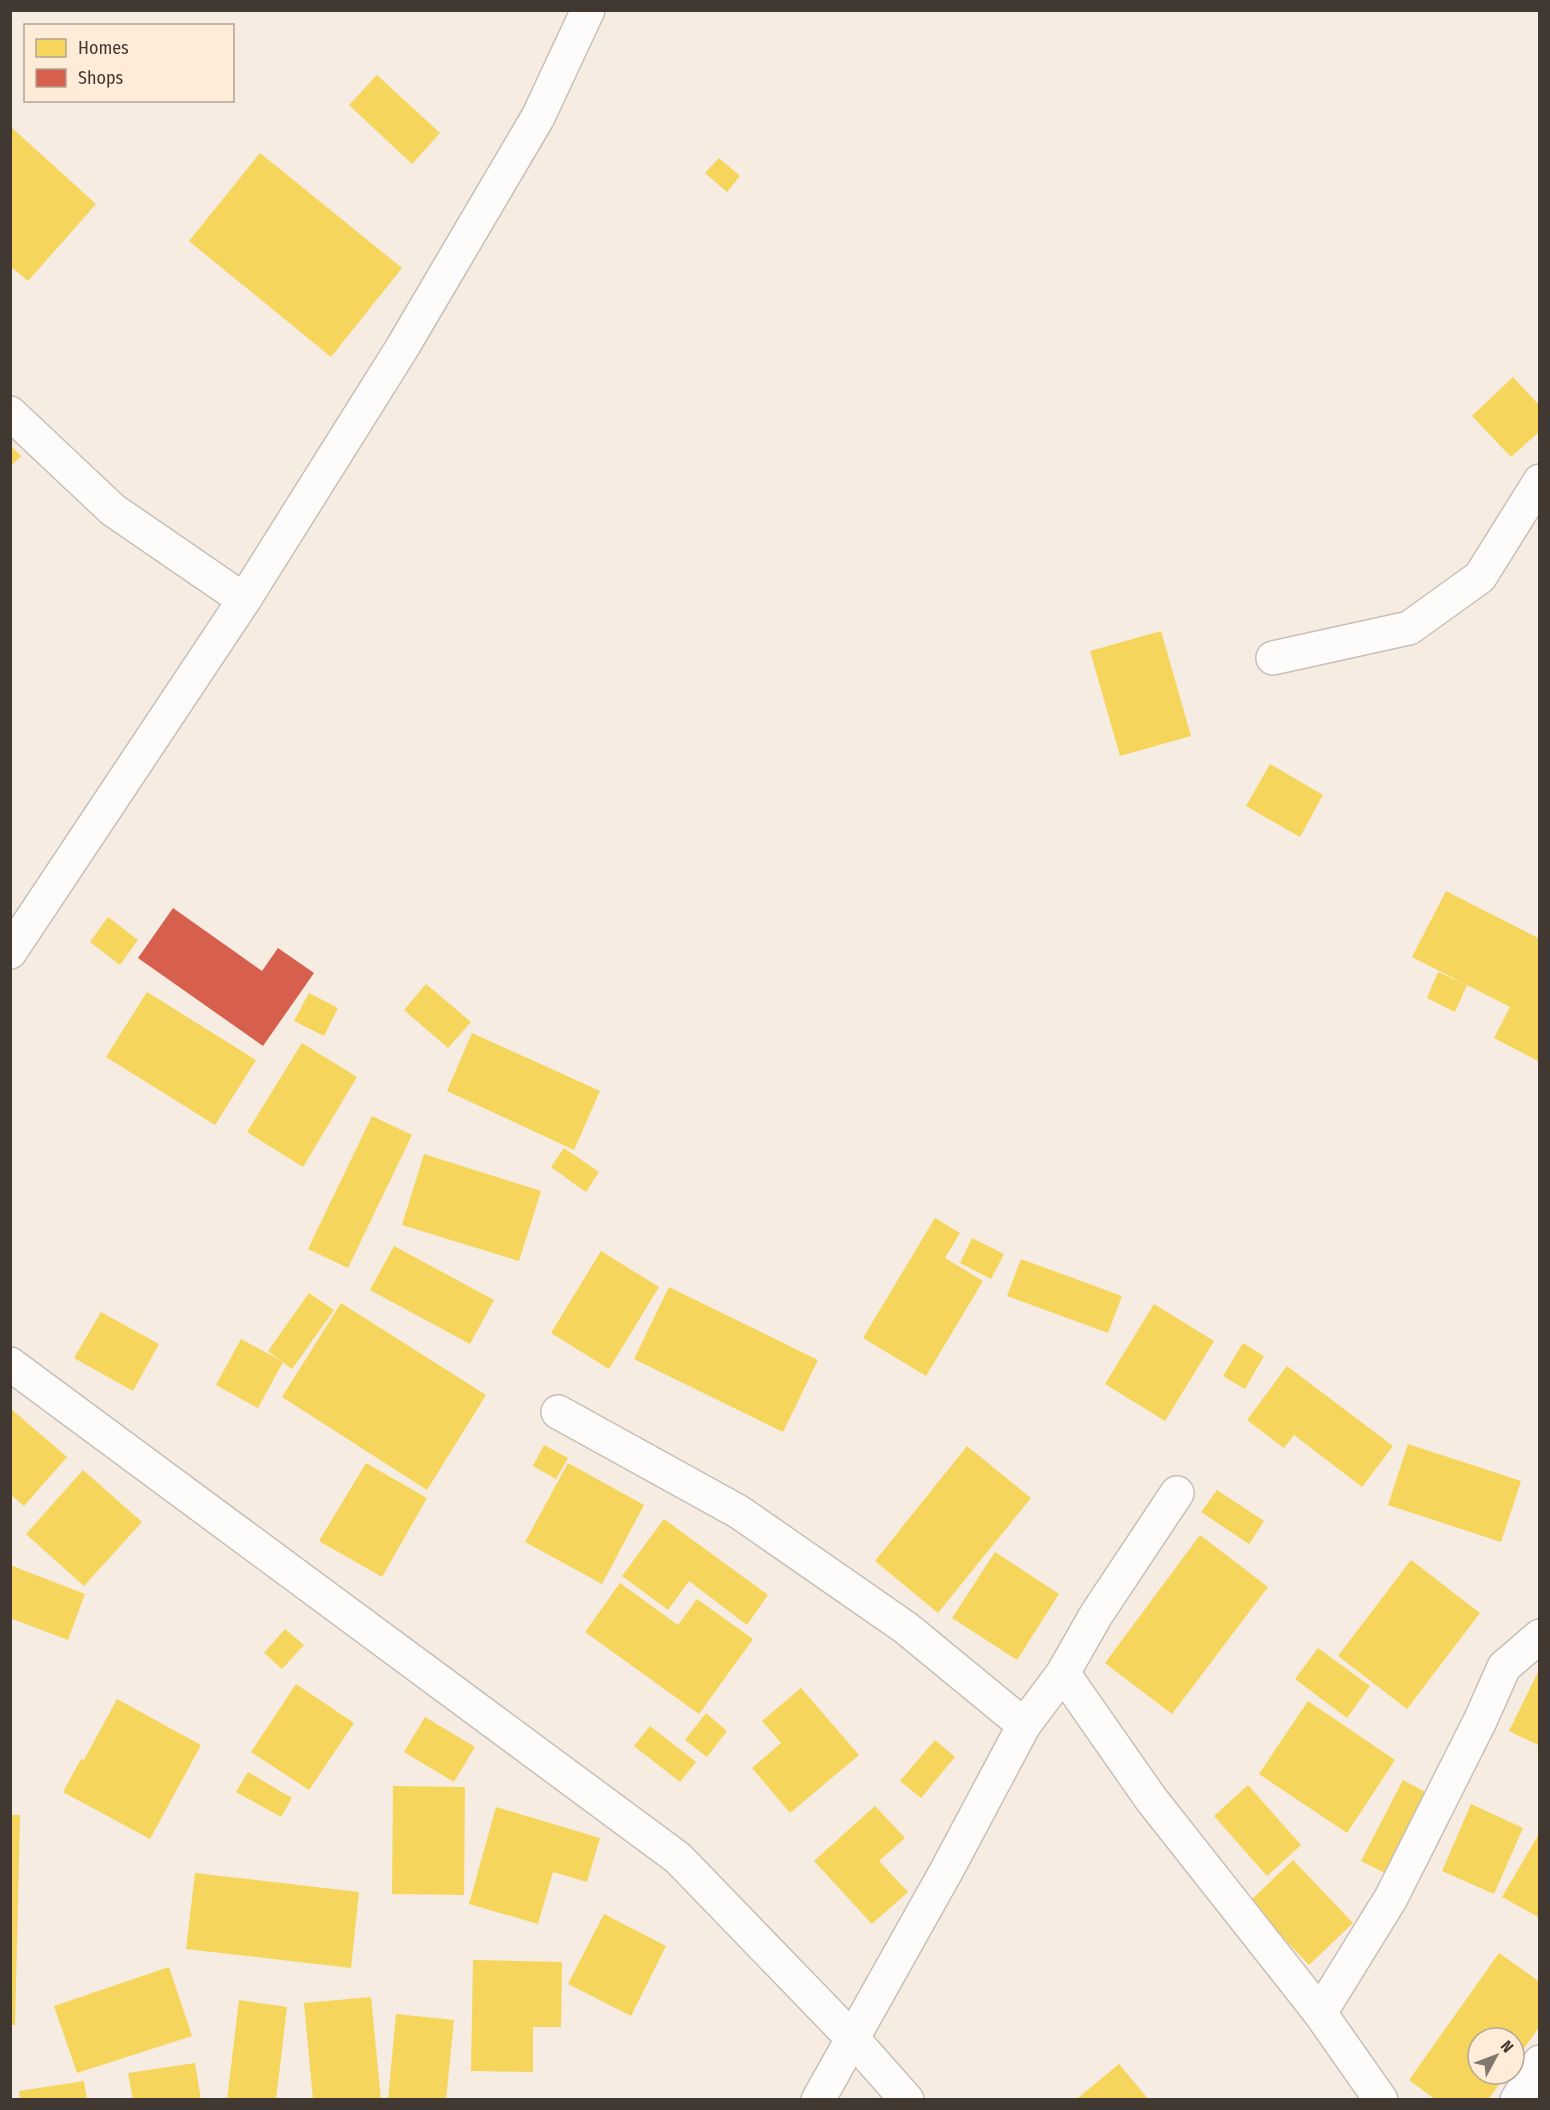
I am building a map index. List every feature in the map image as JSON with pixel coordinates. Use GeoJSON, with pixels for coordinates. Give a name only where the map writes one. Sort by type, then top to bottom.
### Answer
{"type":"FeatureCollection","features":[{"type":"Feature","properties":{"kind":"street"},"geometry":{"type":"LineString","coordinates":[[10,952],[243,600],[402,348],[538,117],[588,10]]}},
{"type":"Feature","properties":{"kind":"street"},"geometry":{"type":"LineString","coordinates":[[10,413],[113,510],[243,600]]}},
{"type":"Feature","properties":{"kind":"street"},"geometry":{"type":"LineString","coordinates":[[1273,658],[1409,628],[1480,577],[1539,481]]}},
{"type":"Feature","properties":{"kind":"street"},"geometry":{"type":"LineString","coordinates":[[10,1364],[678,1858],[853,2039],[907,2100]]}},
{"type":"Feature","properties":{"kind":"street"},"geometry":{"type":"LineString","coordinates":[[558,1412],[738,1512],[906,1628],[1024,1725]]}},
{"type":"Feature","properties":{"kind":"street"},"geometry":{"type":"LineString","coordinates":[[818,2100],[948,1868],[1024,1725],[1063,1672],[1096,1614],[1177,1493]]}},
{"type":"Feature","properties":{"kind":"street"},"geometry":{"type":"LineString","coordinates":[[1320,2013],[1391,1898],[1480,1721],[1504,1667],[1539,1636]]}},
{"type":"Feature","properties":{"kind":"street"},"geometry":{"type":"LineString","coordinates":[[1063,1672],[1151,1799],[1320,2013],[1382,2100]]}},
{"type":"Feature","properties":{"kind":"street"},"geometry":{"type":"LineString","coordinates":[[1517,2100],[1539,2062]]}},
{"type":"Feature","properties":{"kind":"building: Homes"},"geometry":{"type":"Polygon","coordinates":[[[377,75],[440,133],[412,164],[349,105],[377,75]]]}},
{"type":"Feature","properties":{"kind":"building: Homes"},"geometry":{"type":"Polygon","coordinates":[[[12,128],[96,204],[28,281],[10,266],[12,128]]]}},
{"type":"Feature","properties":{"kind":"building: Homes"},"geometry":{"type":"Polygon","coordinates":[[[260,153],[402,268],[331,357],[189,241],[260,153]]]}},
{"type":"Feature","properties":{"kind":"building: Homes"},"geometry":{"type":"Polygon","coordinates":[[[719,158],[740,176],[727,192],[705,173],[719,158]]]}},
{"type":"Feature","properties":{"kind":"building: Homes"},"geometry":{"type":"Polygon","coordinates":[[[1513,377],[1540,406],[1540,431],[1511,457],[1472,416],[1513,377]]]}},
{"type":"Feature","properties":{"kind":"building: Homes"},"geometry":{"type":"Polygon","coordinates":[[[10,445],[21,456],[10,467],[10,445]]]}},
{"type":"Feature","properties":{"kind":"building: Homes"},"geometry":{"type":"Polygon","coordinates":[[[1161,631],[1191,736],[1120,756],[1090,651],[1161,631]]]}},
{"type":"Feature","properties":{"kind":"building: Homes"},"geometry":{"type":"Polygon","coordinates":[[[1270,764],[1323,795],[1300,837],[1246,806],[1270,764]]]}},
{"type":"Feature","properties":{"kind":"building: Homes"},"geometry":{"type":"Polygon","coordinates":[[[1446,891],[1540,939],[1540,1062],[1494,1038],[1510,1007],[1412,957],[1446,891]]]}},
{"type":"Feature","properties":{"kind":"building: Homes"},"geometry":{"type":"Polygon","coordinates":[[[108,917],[138,940],[120,965],[90,942],[108,917]]]}},
{"type":"Feature","properties":{"kind":"building: Homes"},"geometry":{"type":"Polygon","coordinates":[[[1438,972],[1467,985],[1455,1012],[1427,998],[1438,972]]]}},
{"type":"Feature","properties":{"kind":"building: Homes"},"geometry":{"type":"Polygon","coordinates":[[[426,984],[471,1022],[448,1048],[404,1010],[426,984]]]}},
{"type":"Feature","properties":{"kind":"building: Homes"},"geometry":{"type":"Polygon","coordinates":[[[147,992],[256,1060],[215,1125],[106,1057],[147,992]]]}},
{"type":"Feature","properties":{"kind":"building: Homes"},"geometry":{"type":"Polygon","coordinates":[[[309,993],[338,1008],[324,1036],[294,1021],[309,993]]]}},
{"type":"Feature","properties":{"kind":"building: Homes"},"geometry":{"type":"Polygon","coordinates":[[[472,1033],[600,1091],[574,1150],[447,1091],[472,1033]]]}},
{"type":"Feature","properties":{"kind":"building: Homes"},"geometry":{"type":"Polygon","coordinates":[[[302,1043],[357,1077],[303,1167],[247,1132],[302,1043]]]}},
{"type":"Feature","properties":{"kind":"building: Homes"},"geometry":{"type":"Polygon","coordinates":[[[372,1116],[412,1135],[348,1268],[308,1249],[372,1116]]]}},
{"type":"Feature","properties":{"kind":"building: Homes"},"geometry":{"type":"Polygon","coordinates":[[[564,1148],[599,1172],[586,1192],[551,1167],[564,1148]]]}},
{"type":"Feature","properties":{"kind":"building: Homes"},"geometry":{"type":"Polygon","coordinates":[[[424,1154],[541,1191],[519,1261],[402,1225],[424,1154]]]}},
{"type":"Feature","properties":{"kind":"building: Homes"},"geometry":{"type":"Polygon","coordinates":[[[935,1218],[960,1233],[945,1258],[983,1281],[926,1376],[863,1338],[935,1218]]]}},
{"type":"Feature","properties":{"kind":"building: Homes"},"geometry":{"type":"Polygon","coordinates":[[[972,1238],[1004,1254],[991,1279],[960,1263],[972,1238]]]}},
{"type":"Feature","properties":{"kind":"building: Homes"},"geometry":{"type":"Polygon","coordinates":[[[394,1246],[494,1300],[470,1344],[370,1290],[394,1246]]]}},
{"type":"Feature","properties":{"kind":"building: Homes"},"geometry":{"type":"Polygon","coordinates":[[[601,1251],[659,1287],[609,1369],[551,1333],[601,1251]]]}},
{"type":"Feature","properties":{"kind":"building: Homes"},"geometry":{"type":"Polygon","coordinates":[[[1021,1259],[1122,1296],[1108,1333],[1007,1296],[1021,1259]]]}},
{"type":"Feature","properties":{"kind":"building: Homes"},"geometry":{"type":"Polygon","coordinates":[[[669,1287],[818,1360],[783,1432],[634,1359],[669,1287]]]}},
{"type":"Feature","properties":{"kind":"building: Homes"},"geometry":{"type":"Polygon","coordinates":[[[309,1293],[334,1310],[292,1369],[268,1351],[309,1293]]]}},
{"type":"Feature","properties":{"kind":"building: Homes"},"geometry":{"type":"Polygon","coordinates":[[[341,1303],[486,1395],[427,1490],[282,1397],[341,1303]]]}},
{"type":"Feature","properties":{"kind":"building: Homes"},"geometry":{"type":"Polygon","coordinates":[[[1154,1304],[1214,1341],[1165,1421],[1105,1384],[1154,1304]]]}},
{"type":"Feature","properties":{"kind":"building: Homes"},"geometry":{"type":"Polygon","coordinates":[[[101,1312],[159,1344],[133,1391],[74,1358],[101,1312]]]}},
{"type":"Feature","properties":{"kind":"building: Homes"},"geometry":{"type":"Polygon","coordinates":[[[241,1339],[283,1362],[258,1408],[216,1385],[241,1339]]]}},
{"type":"Feature","properties":{"kind":"building: Homes"},"geometry":{"type":"Polygon","coordinates":[[[1243,1343],[1264,1356],[1245,1389],[1223,1376],[1243,1343]]]}},
{"type":"Feature","properties":{"kind":"building: Homes"},"geometry":{"type":"Polygon","coordinates":[[[1287,1366],[1393,1446],[1362,1487],[1294,1435],[1284,1448],[1247,1420],[1287,1366]]]}},
{"type":"Feature","properties":{"kind":"building: Homes"},"geometry":{"type":"Polygon","coordinates":[[[10,1408],[67,1457],[24,1506],[10,1494],[10,1408]]]}},
{"type":"Feature","properties":{"kind":"building: Homes"},"geometry":{"type":"Polygon","coordinates":[[[1408,1444],[1521,1481],[1501,1542],[1388,1505],[1408,1444]]]}},
{"type":"Feature","properties":{"kind":"building: Homes"},"geometry":{"type":"Polygon","coordinates":[[[544,1445],[568,1458],[556,1479],[533,1466],[544,1445]]]}},
{"type":"Feature","properties":{"kind":"building: Homes"},"geometry":{"type":"Polygon","coordinates":[[[967,1446],[1031,1498],[938,1613],[875,1561],[967,1446]]]}},
{"type":"Feature","properties":{"kind":"building: Homes"},"geometry":{"type":"Polygon","coordinates":[[[366,1463],[427,1498],[382,1577],[319,1541],[366,1463]]]}},
{"type":"Feature","properties":{"kind":"building: Homes"},"geometry":{"type":"Polygon","coordinates":[[[568,1463],[644,1505],[602,1584],[525,1542],[568,1463]]]}},
{"type":"Feature","properties":{"kind":"building: Homes"},"geometry":{"type":"Polygon","coordinates":[[[83,1470],[142,1522],[84,1586],[26,1534],[83,1470]]]}},
{"type":"Feature","properties":{"kind":"building: Homes"},"geometry":{"type":"Polygon","coordinates":[[[1217,1490],[1264,1521],[1249,1544],[1201,1512],[1217,1490]]]}},
{"type":"Feature","properties":{"kind":"building: Homes"},"geometry":{"type":"Polygon","coordinates":[[[664,1519],[768,1595],[747,1625],[689,1581],[668,1610],[622,1576],[664,1519]]]}},
{"type":"Feature","properties":{"kind":"building: Homes"},"geometry":{"type":"Polygon","coordinates":[[[1200,1535],[1268,1587],[1172,1714],[1105,1663],[1200,1535]]]}},
{"type":"Feature","properties":{"kind":"building: Homes"},"geometry":{"type":"Polygon","coordinates":[[[995,1552],[1059,1594],[1017,1660],[952,1618],[995,1552]]]}},
{"type":"Feature","properties":{"kind":"building: Homes"},"geometry":{"type":"Polygon","coordinates":[[[1411,1560],[1480,1613],[1407,1709],[1338,1656],[1411,1560]]]}},
{"type":"Feature","properties":{"kind":"building: Homes"},"geometry":{"type":"Polygon","coordinates":[[[10,1565],[85,1594],[68,1640],[10,1618],[10,1565]]]}},
{"type":"Feature","properties":{"kind":"building: Homes"},"geometry":{"type":"Polygon","coordinates":[[[620,1583],[678,1625],[697,1599],[753,1639],[699,1714],[585,1632],[620,1583]]]}},
{"type":"Feature","properties":{"kind":"building: Homes"},"geometry":{"type":"Polygon","coordinates":[[[285,1629],[304,1645],[282,1669],[264,1653],[285,1629]]]}},
{"type":"Feature","properties":{"kind":"building: Homes"},"geometry":{"type":"Polygon","coordinates":[[[1318,1648],[1370,1686],[1347,1718],[1295,1679],[1318,1648]]]}},
{"type":"Feature","properties":{"kind":"building: Homes"},"geometry":{"type":"Polygon","coordinates":[[[1540,1668],[1540,1746],[1509,1731],[1540,1668]]]}},
{"type":"Feature","properties":{"kind":"building: Homes"},"geometry":{"type":"Polygon","coordinates":[[[296,1684],[354,1723],[309,1790],[251,1752],[296,1684]]]}},
{"type":"Feature","properties":{"kind":"building: Homes"},"geometry":{"type":"Polygon","coordinates":[[[801,1688],[859,1755],[790,1813],[752,1768],[781,1743],[762,1721],[801,1688]]]}},
{"type":"Feature","properties":{"kind":"building: Homes"},"geometry":{"type":"Polygon","coordinates":[[[117,1699],[201,1745],[150,1839],[63,1792],[81,1759],[84,1760],[117,1699]]]}},
{"type":"Feature","properties":{"kind":"building: Homes"},"geometry":{"type":"Polygon","coordinates":[[[1308,1701],[1395,1760],[1347,1833],[1259,1774],[1308,1701]]]}},
{"type":"Feature","properties":{"kind":"building: Homes"},"geometry":{"type":"Polygon","coordinates":[[[706,1713],[727,1731],[707,1757],[685,1740],[706,1713]]]}},
{"type":"Feature","properties":{"kind":"building: Homes"},"geometry":{"type":"Polygon","coordinates":[[[425,1717],[475,1747],[454,1782],[404,1752],[425,1717]]]}},
{"type":"Feature","properties":{"kind":"building: Homes"},"geometry":{"type":"Polygon","coordinates":[[[650,1726],[696,1762],[680,1782],[634,1746],[650,1726]]]}},
{"type":"Feature","properties":{"kind":"building: Homes"},"geometry":{"type":"Polygon","coordinates":[[[935,1740],[955,1757],[921,1798],[900,1781],[935,1740]]]}},
{"type":"Feature","properties":{"kind":"building: Homes"},"geometry":{"type":"Polygon","coordinates":[[[248,1772],[292,1798],[281,1817],[236,1792],[248,1772]]]}},
{"type":"Feature","properties":{"kind":"building: Homes"},"geometry":{"type":"Polygon","coordinates":[[[1403,1780],[1431,1795],[1389,1875],[1361,1861],[1403,1780]]]}},
{"type":"Feature","properties":{"kind":"building: Homes"},"geometry":{"type":"Polygon","coordinates":[[[1248,1785],[1301,1845],[1267,1876],[1214,1816],[1248,1785]]]}},
{"type":"Feature","properties":{"kind":"building: Homes"},"geometry":{"type":"Polygon","coordinates":[[[393,1786],[465,1787],[464,1895],[392,1894],[393,1786]]]}},
{"type":"Feature","properties":{"kind":"building: Homes"},"geometry":{"type":"Polygon","coordinates":[[[1471,1804],[1523,1828],[1494,1894],[1442,1871],[1471,1804]]]}},
{"type":"Feature","properties":{"kind":"building: Homes"},"geometry":{"type":"Polygon","coordinates":[[[875,1806],[905,1838],[879,1861],[908,1892],[872,1924],[814,1861],[875,1806]]]}},
{"type":"Feature","properties":{"kind":"building: Homes"},"geometry":{"type":"Polygon","coordinates":[[[496,1807],[600,1838],[587,1882],[553,1872],[538,1924],[469,1904],[496,1807]]]}},
{"type":"Feature","properties":{"kind":"building: Homes"},"geometry":{"type":"Polygon","coordinates":[[[10,1815],[20,1815],[15,2025],[10,2025],[10,1815]]]}},
{"type":"Feature","properties":{"kind":"building: Homes"},"geometry":{"type":"Polygon","coordinates":[[[1540,1832],[1540,1918],[1502,1897],[1540,1832]]]}},
{"type":"Feature","properties":{"kind":"building: Homes"},"geometry":{"type":"Polygon","coordinates":[[[1293,1860],[1353,1923],[1309,1965],[1249,1902],[1293,1860]]]}},
{"type":"Feature","properties":{"kind":"building: Homes"},"geometry":{"type":"Polygon","coordinates":[[[195,1873],[359,1892],[351,1968],[186,1949],[195,1873]]]}},
{"type":"Feature","properties":{"kind":"building: Homes"},"geometry":{"type":"Polygon","coordinates":[[[604,1914],[666,1946],[631,2016],[568,1984],[604,1914]]]}},
{"type":"Feature","properties":{"kind":"building: Homes"},"geometry":{"type":"Polygon","coordinates":[[[1499,1953],[1540,1982],[1540,2026],[1526,2045],[1526,2026],[1466,2026],[1466,2086],[1498,2086],[1488,2100],[1436,2100],[1409,2080],[1499,1953]]]}},
{"type":"Feature","properties":{"kind":"building: Homes"},"geometry":{"type":"Polygon","coordinates":[[[473,1960],[562,1962],[561,2027],[533,2027],[533,2072],[471,2071],[473,1960]]]}},
{"type":"Feature","properties":{"kind":"building: Homes"},"geometry":{"type":"Polygon","coordinates":[[[169,1967],[192,2036],[77,2073],[54,2006],[169,1967]]]}},
{"type":"Feature","properties":{"kind":"building: Homes"},"geometry":{"type":"Polygon","coordinates":[[[371,1997],[381,2100],[313,2100],[304,2003],[371,1997]]]}},
{"type":"Feature","properties":{"kind":"building: Homes"},"geometry":{"type":"Polygon","coordinates":[[[239,2000],[287,2007],[276,2100],[227,2100],[239,2000]]]}},
{"type":"Feature","properties":{"kind":"building: Homes"},"geometry":{"type":"Polygon","coordinates":[[[396,2014],[454,2020],[446,2100],[388,2100],[396,2014]]]}},
{"type":"Feature","properties":{"kind":"building: Homes"},"geometry":{"type":"Polygon","coordinates":[[[195,2063],[201,2100],[133,2100],[128,2073],[195,2063]]]}},
{"type":"Feature","properties":{"kind":"building: Homes"},"geometry":{"type":"Polygon","coordinates":[[[1119,2064],[1149,2100],[1079,2100],[1078,2098],[1119,2064]]]}},
{"type":"Feature","properties":{"kind":"building: Homes"},"geometry":{"type":"Polygon","coordinates":[[[84,2081],[87,2100],[20,2100],[19,2091],[84,2081]]]}},
{"type":"Feature","properties":{"kind":"building: Shops"},"geometry":{"type":"Polygon","coordinates":[[[173,908],[262,971],[278,948],[314,973],[263,1046],[138,958],[173,908]]]}}]}
